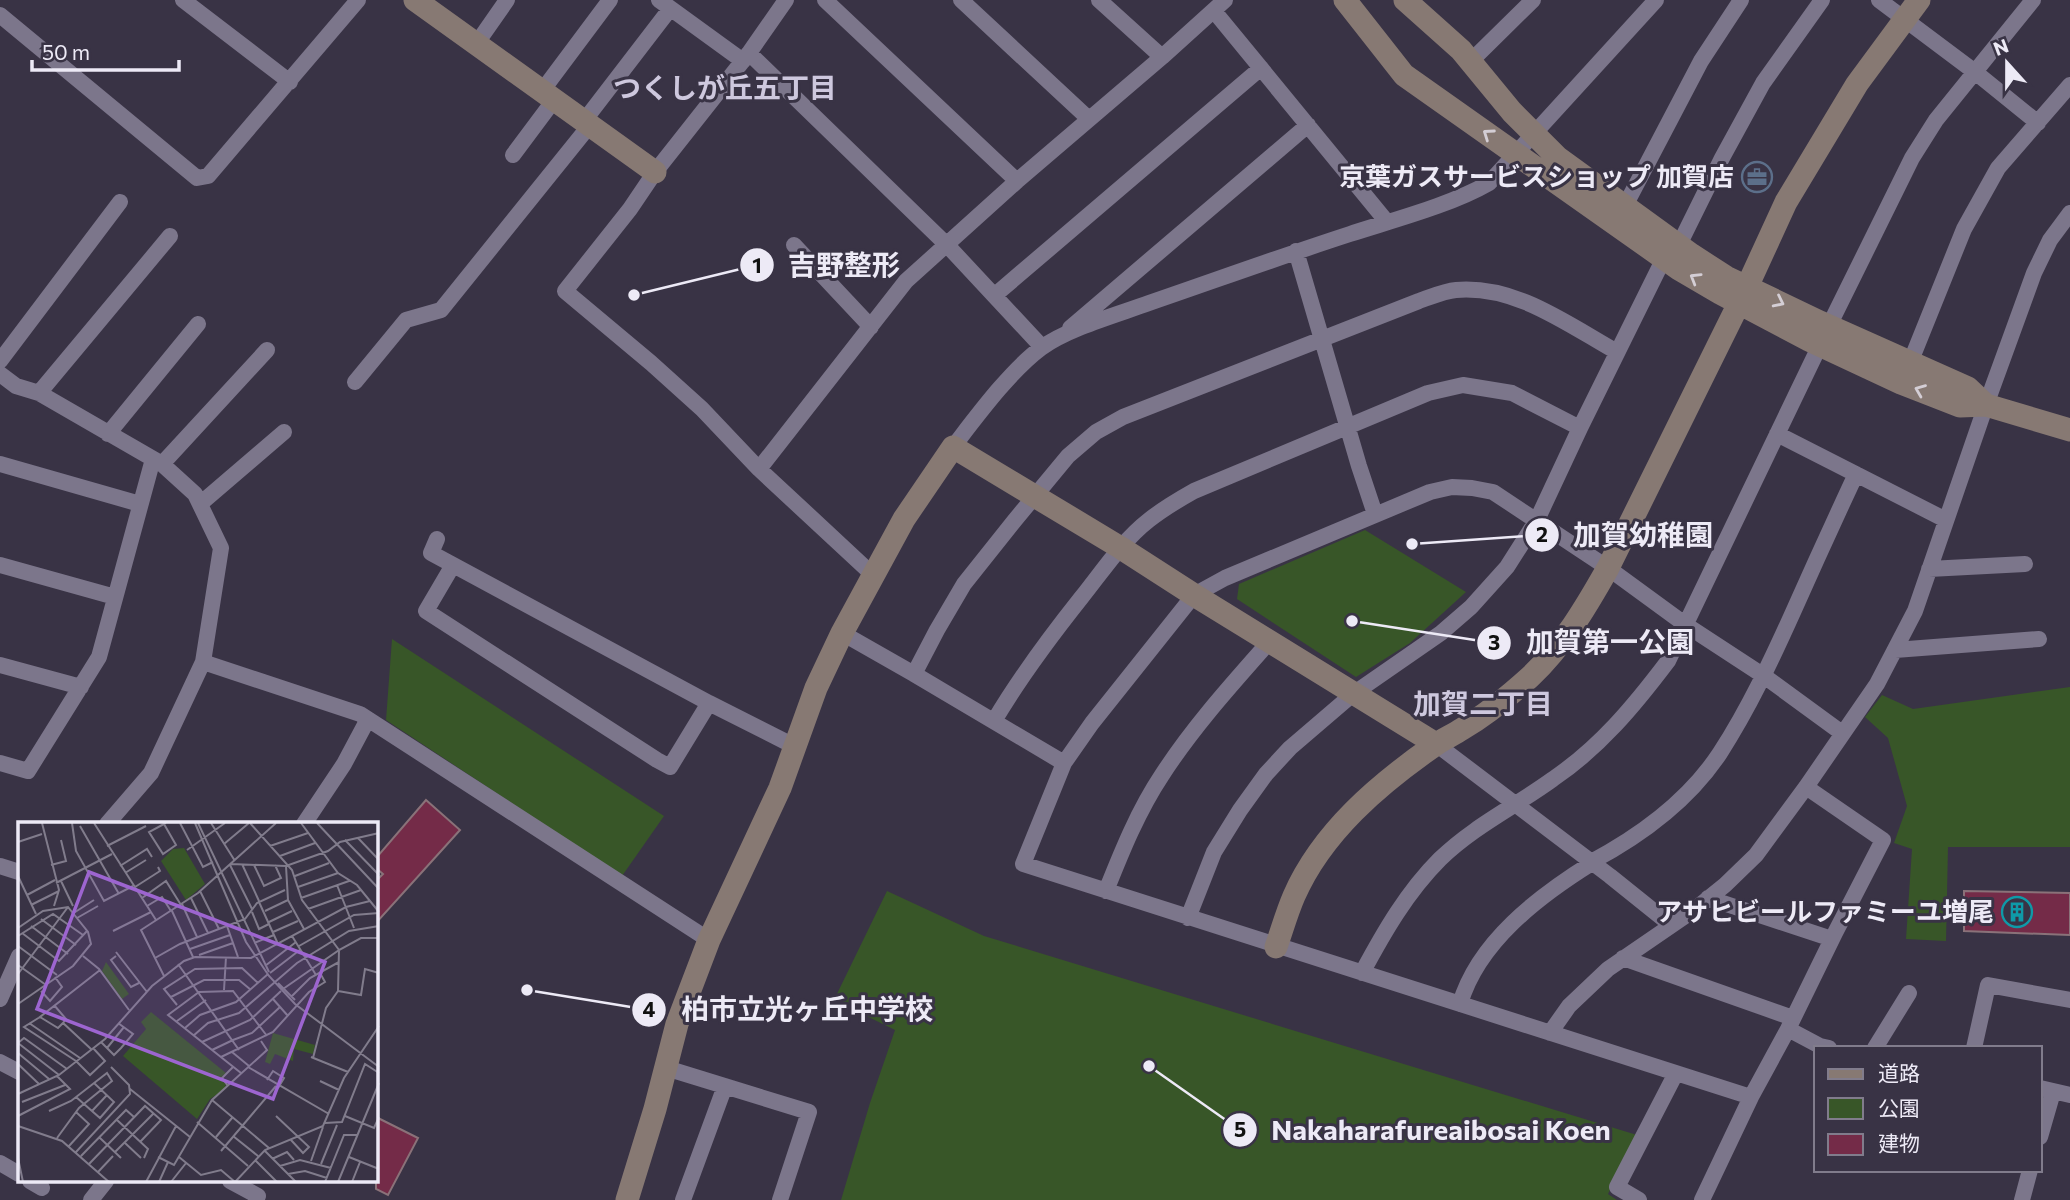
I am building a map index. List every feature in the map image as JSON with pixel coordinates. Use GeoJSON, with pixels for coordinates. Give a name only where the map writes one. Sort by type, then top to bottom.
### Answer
{"type":"FeatureCollection","features":[{"type":"Feature","properties":{"kind":"street"},"geometry":{"type":"LineString","coordinates":[[183,0],[290,82]]}},
{"type":"Feature","properties":{"kind":"street"},"geometry":{"type":"LineString","coordinates":[[0,15],[197,178],[208,176],[358,0]]}},
{"type":"Feature","properties":{"kind":"street"},"geometry":{"type":"LineString","coordinates":[[415,0],[654,172]]}},
{"type":"Feature","properties":{"kind":"street"},"geometry":{"type":"LineString","coordinates":[[477,43],[507,0]]}},
{"type":"Feature","properties":{"kind":"street"},"geometry":{"type":"LineString","coordinates":[[513,155],[548,95],[610,0]]}},
{"type":"Feature","properties":{"kind":"street"},"geometry":{"type":"LineString","coordinates":[[786,0],[746,57],[654,172],[630,209],[565,291],[702,409],[759,469],[873,575]]}},
{"type":"Feature","properties":{"kind":"street"},"geometry":{"type":"LineString","coordinates":[[825,0],[1017,181]]}},
{"type":"Feature","properties":{"kind":"street"},"geometry":{"type":"LineString","coordinates":[[961,0],[1088,119]]}},
{"type":"Feature","properties":{"kind":"street"},"geometry":{"type":"LineString","coordinates":[[1099,0],[1162,57]]}},
{"type":"Feature","properties":{"kind":"street"},"geometry":{"type":"LineString","coordinates":[[1345,0],[1404,75],[1516,154],[1743,295],[1824,336],[1901,383],[1960,406],[1986,405],[2070,430]]}},
{"type":"Feature","properties":{"kind":"street"},"geometry":{"type":"LineString","coordinates":[[1405,0],[1461,50],[1557,158],[1625,206],[1672,252]]}},
{"type":"Feature","properties":{"kind":"street"},"geometry":{"type":"LineString","coordinates":[[1470,62],[1533,0]]}},
{"type":"Feature","properties":{"kind":"street"},"geometry":{"type":"LineString","coordinates":[[626,1200],[655,1109],[677,1024],[709,940],[775,799],[816,688],[842,633],[904,519],[953,447],[986,405],[1026,361],[1042,347],[1060,337],[1296,251],[1474,191],[1489,183],[1655,0]]}},
{"type":"Feature","properties":{"kind":"street"},"geometry":{"type":"LineString","coordinates":[[1625,206],[1701,61],[1741,0]]}},
{"type":"Feature","properties":{"kind":"street"},"geometry":{"type":"LineString","coordinates":[[1188,918],[1214,852],[1266,774],[1290,748],[1353,694],[1441,633],[1471,607],[1507,566],[1537,520],[1618,352],[1763,83],[1822,0]]}},
{"type":"Feature","properties":{"kind":"street"},"geometry":{"type":"LineString","coordinates":[[1879,0],[2038,123]]}},
{"type":"Feature","properties":{"kind":"street"},"geometry":{"type":"LineString","coordinates":[[1276,947],[1294,895],[1335,832],[1354,810],[1436,744],[1494,707],[1532,675],[1560,644],[1608,568],[1786,202],[1857,84],[1919,0]]}},
{"type":"Feature","properties":{"kind":"street"},"geometry":{"type":"LineString","coordinates":[[1362,973],[1398,911],[1441,859],[1491,818],[1516,804],[1581,758],[1613,729],[1668,661],[1912,158],[1936,120],[2032,0]]}},
{"type":"Feature","properties":{"kind":"street"},"geometry":{"type":"LineString","coordinates":[[355,382],[406,320],[442,310],[587,123],[665,4],[746,57],[947,245],[1042,347]]}},
{"type":"Feature","properties":{"kind":"street"},"geometry":{"type":"LineString","coordinates":[[759,469],[906,281],[1220,5],[1261,68],[1387,222]]}},
{"type":"Feature","properties":{"kind":"street"},"geometry":{"type":"LineString","coordinates":[[995,295],[1261,68]]}},
{"type":"Feature","properties":{"kind":"street"},"geometry":{"type":"LineString","coordinates":[[1910,363],[1964,229],[1998,168],[2068,93]]}},
{"type":"Feature","properties":{"kind":"street"},"geometry":{"type":"LineString","coordinates":[[1060,337],[1308,125]]}},
{"type":"Feature","properties":{"kind":"street"},"geometry":{"type":"LineString","coordinates":[[0,362],[120,202]]}},
{"type":"Feature","properties":{"kind":"street"},"geometry":{"type":"LineString","coordinates":[[1550,1033],[1569,1006],[1608,969],[1708,898],[1756,855],[1877,684],[1915,611],[2034,273],[2050,240],[2070,213]]}},
{"type":"Feature","properties":{"kind":"street"},"geometry":{"type":"LineString","coordinates":[[39,393],[170,236]]}},
{"type":"Feature","properties":{"kind":"street"},"geometry":{"type":"LineString","coordinates":[[794,245],[871,327]]}},
{"type":"Feature","properties":{"kind":"street"},"geometry":{"type":"LineString","coordinates":[[1296,251],[1375,514]]}},
{"type":"Feature","properties":{"kind":"street"},"geometry":{"type":"LineString","coordinates":[[914,674],[964,584],[1034,496],[1068,456],[1097,432],[1123,417],[1419,301],[1454,290],[1488,290],[1531,303],[1618,352]]}},
{"type":"Feature","properties":{"kind":"street"},"geometry":{"type":"LineString","coordinates":[[108,434],[198,324]]}},
{"type":"Feature","properties":{"kind":"street"},"geometry":{"type":"LineString","coordinates":[[1824,336],[1910,363],[1968,388],[1986,405]]}},
{"type":"Feature","properties":{"kind":"street"},"geometry":{"type":"LineString","coordinates":[[0,763],[28,771],[99,657],[140,504],[158,462],[268,350]]}},
{"type":"Feature","properties":{"kind":"street"},"geometry":{"type":"LineString","coordinates":[[0,374],[16,386],[39,393],[158,462],[195,494],[221,548],[203,662],[150,773],[109,822]]}},
{"type":"Feature","properties":{"kind":"street"},"geometry":{"type":"LineString","coordinates":[[994,720],[1014,686],[1047,641],[1121,548],[1146,522],[1170,504],[1194,491],[1428,393],[1463,385],[1512,393],[1580,428]]}},
{"type":"Feature","properties":{"kind":"street"},"geometry":{"type":"LineString","coordinates":[[200,504],[284,432]]}},
{"type":"Feature","properties":{"kind":"street"},"geometry":{"type":"LineString","coordinates":[[1777,434],[1946,520]]}},
{"type":"Feature","properties":{"kind":"street"},"geometry":{"type":"LineString","coordinates":[[953,447],[1436,744],[1671,925]]}},
{"type":"Feature","properties":{"kind":"street"},"geometry":{"type":"LineString","coordinates":[[0,464],[140,504]]}},
{"type":"Feature","properties":{"kind":"street"},"geometry":{"type":"LineString","coordinates":[[1460,1004],[1465,986],[1497,940],[1564,881],[1647,827],[1679,800],[1719,754],[1764,676],[1856,474]]}},
{"type":"Feature","properties":{"kind":"street"},"geometry":{"type":"LineString","coordinates":[[1751,1097],[1023,864],[1064,763],[1194,595],[1225,578],[1375,514],[1430,492],[1452,487],[1493,492],[1608,568],[1842,733]]}},
{"type":"Feature","properties":{"kind":"street"},"geometry":{"type":"LineString","coordinates":[[437,539],[431,553],[794,746]]}},
{"type":"Feature","properties":{"kind":"street"},"geometry":{"type":"LineString","coordinates":[[1929,569],[2025,564]]}},
{"type":"Feature","properties":{"kind":"street"},"geometry":{"type":"LineString","coordinates":[[0,565],[115,597]]}},
{"type":"Feature","properties":{"kind":"street"},"geometry":{"type":"LineString","coordinates":[[453,565],[426,611],[670,767],[709,703]]}},
{"type":"Feature","properties":{"kind":"street"},"geometry":{"type":"LineString","coordinates":[[842,633],[1064,763]]}},
{"type":"Feature","properties":{"kind":"street"},"geometry":{"type":"LineString","coordinates":[[1895,650],[2039,639]]}},
{"type":"Feature","properties":{"kind":"street"},"geometry":{"type":"LineString","coordinates":[[1106,891],[1124,846],[1160,777],[1205,718],[1270,641]]}},
{"type":"Feature","properties":{"kind":"street"},"geometry":{"type":"LineString","coordinates":[[203,662],[360,714],[709,940]]}},
{"type":"Feature","properties":{"kind":"street"},"geometry":{"type":"LineString","coordinates":[[0,664],[81,687]]}},
{"type":"Feature","properties":{"kind":"street"},"geometry":{"type":"LineString","coordinates":[[305,822],[344,764],[368,719]]}},
{"type":"Feature","properties":{"kind":"street"},"geometry":{"type":"LineString","coordinates":[[1702,1200],[1751,1097],[1791,1024],[1883,840],[1806,787]]}},
{"type":"Feature","properties":{"kind":"street"},"geometry":{"type":"LineString","coordinates":[[0,866],[18,872]]}},
{"type":"Feature","properties":{"kind":"street"},"geometry":{"type":"LineString","coordinates":[[1708,898],[1832,939]]}},
{"type":"Feature","properties":{"kind":"street"},"geometry":{"type":"LineString","coordinates":[[0,997],[18,958]]}},
{"type":"Feature","properties":{"kind":"street"},"geometry":{"type":"LineString","coordinates":[[1623,958],[1791,1024],[1820,1046]]}},
{"type":"Feature","properties":{"kind":"street"},"geometry":{"type":"LineString","coordinates":[[1974,1046],[1988,985],[2070,1000]]}},
{"type":"Feature","properties":{"kind":"street"},"geometry":{"type":"LineString","coordinates":[[1876,1046],[1909,993]]}},
{"type":"Feature","properties":{"kind":"street"},"geometry":{"type":"LineString","coordinates":[[0,1062],[18,1071]]}},
{"type":"Feature","properties":{"kind":"street"},"geometry":{"type":"LineString","coordinates":[[666,1068],[809,1112],[780,1200]]}},
{"type":"Feature","properties":{"kind":"street"},"geometry":{"type":"LineString","coordinates":[[1640,1200],[1617,1186],[1676,1073]]}},
{"type":"Feature","properties":{"kind":"street"},"geometry":{"type":"LineString","coordinates":[[683,1200],[725,1086]]}},
{"type":"Feature","properties":{"kind":"street"},"geometry":{"type":"LineString","coordinates":[[2042,1124],[2047,1090],[2070,1095]]}},
{"type":"Feature","properties":{"kind":"street"},"geometry":{"type":"LineString","coordinates":[[0,1163],[18,1173]]}},
{"type":"Feature","properties":{"kind":"street"},"geometry":{"type":"LineString","coordinates":[[2022,1200],[2030,1172]]}},
{"type":"Feature","properties":{"kind":"street"},"geometry":{"type":"LineString","coordinates":[[91,1200],[105,1182]]}},
{"type":"Feature","properties":{"kind":"street"},"geometry":{"type":"LineString","coordinates":[[232,1182],[258,1196],[256,1200]]}},
{"type":"Feature","properties":{"kind":"green space"},"geometry":{"type":"Polygon","coordinates":[[[1365,530],[1466,592],[1410,643],[1356,677],[1237,599],[1239,584],[1365,530]]]}},
{"type":"Feature","properties":{"kind":"green space"},"geometry":{"type":"Polygon","coordinates":[[[392,639],[664,816],[622,876],[386,720],[392,639]]]}},
{"type":"Feature","properties":{"kind":"green space"},"geometry":{"type":"Polygon","coordinates":[[[2070,687],[2070,847],[1948,847],[1946,941],[1906,939],[1912,849],[1894,843],[1907,806],[1888,738],[1865,717],[1882,695],[1913,709],[2070,687]]]}},
{"type":"Feature","properties":{"kind":"green space"},"geometry":{"type":"Polygon","coordinates":[[[887,891],[984,936],[1637,1135],[1608,1194],[1617,1200],[841,1200],[895,1030],[834,1000],[887,891]]]}},
{"type":"Feature","properties":{"kind":"building"},"geometry":{"type":"Polygon","coordinates":[[[426,800],[460,830],[378,921],[378,879],[383,874],[378,870],[378,856],[426,800]]]}},
{"type":"Feature","properties":{"kind":"building","name":"アサヒビールファミーユ増尾"},"geometry":{"type":"Polygon","coordinates":[[[1964,891],[2070,893],[2070,935],[1964,931],[1964,891]]]}},
{"type":"Feature","properties":{"kind":"building"},"geometry":{"type":"Polygon","coordinates":[[[378,1118],[418,1138],[388,1195],[376,1189],[378,1118]]]}},
{"type":"Feature","properties":{"kind":"place","name":"京葉ガスサービスショップ 加賀店"},"geometry":{"type":"Point","coordinates":[1757,177]}},
{"type":"Feature","properties":{"kind":"place","name":"吉野整形"},"geometry":{"type":"Point","coordinates":[634,295]}},
{"type":"Feature","properties":{"kind":"place","name":"加賀幼稚園"},"geometry":{"type":"Point","coordinates":[1412,544]}},
{"type":"Feature","properties":{"kind":"place","name":"加賀第一公園"},"geometry":{"type":"Point","coordinates":[1352,621]}},
{"type":"Feature","properties":{"kind":"place","name":"アサヒビールファミーユ増尾"},"geometry":{"type":"Point","coordinates":[2017,912]}},
{"type":"Feature","properties":{"kind":"place","name":"柏市立光ヶ丘中学校"},"geometry":{"type":"Point","coordinates":[527,990]}},
{"type":"Feature","properties":{"kind":"place","name":"Nakaharafureaibosai Koen"},"geometry":{"type":"Point","coordinates":[1149,1066]}},
{"type":"Feature","properties":{"kind":"district","name":"つくしが丘五丁目"},"geometry":{"type":"Point","coordinates":[725,88]}},
{"type":"Feature","properties":{"kind":"district","name":"加賀二丁目"},"geometry":{"type":"Point","coordinates":[1483,704]}}]}
